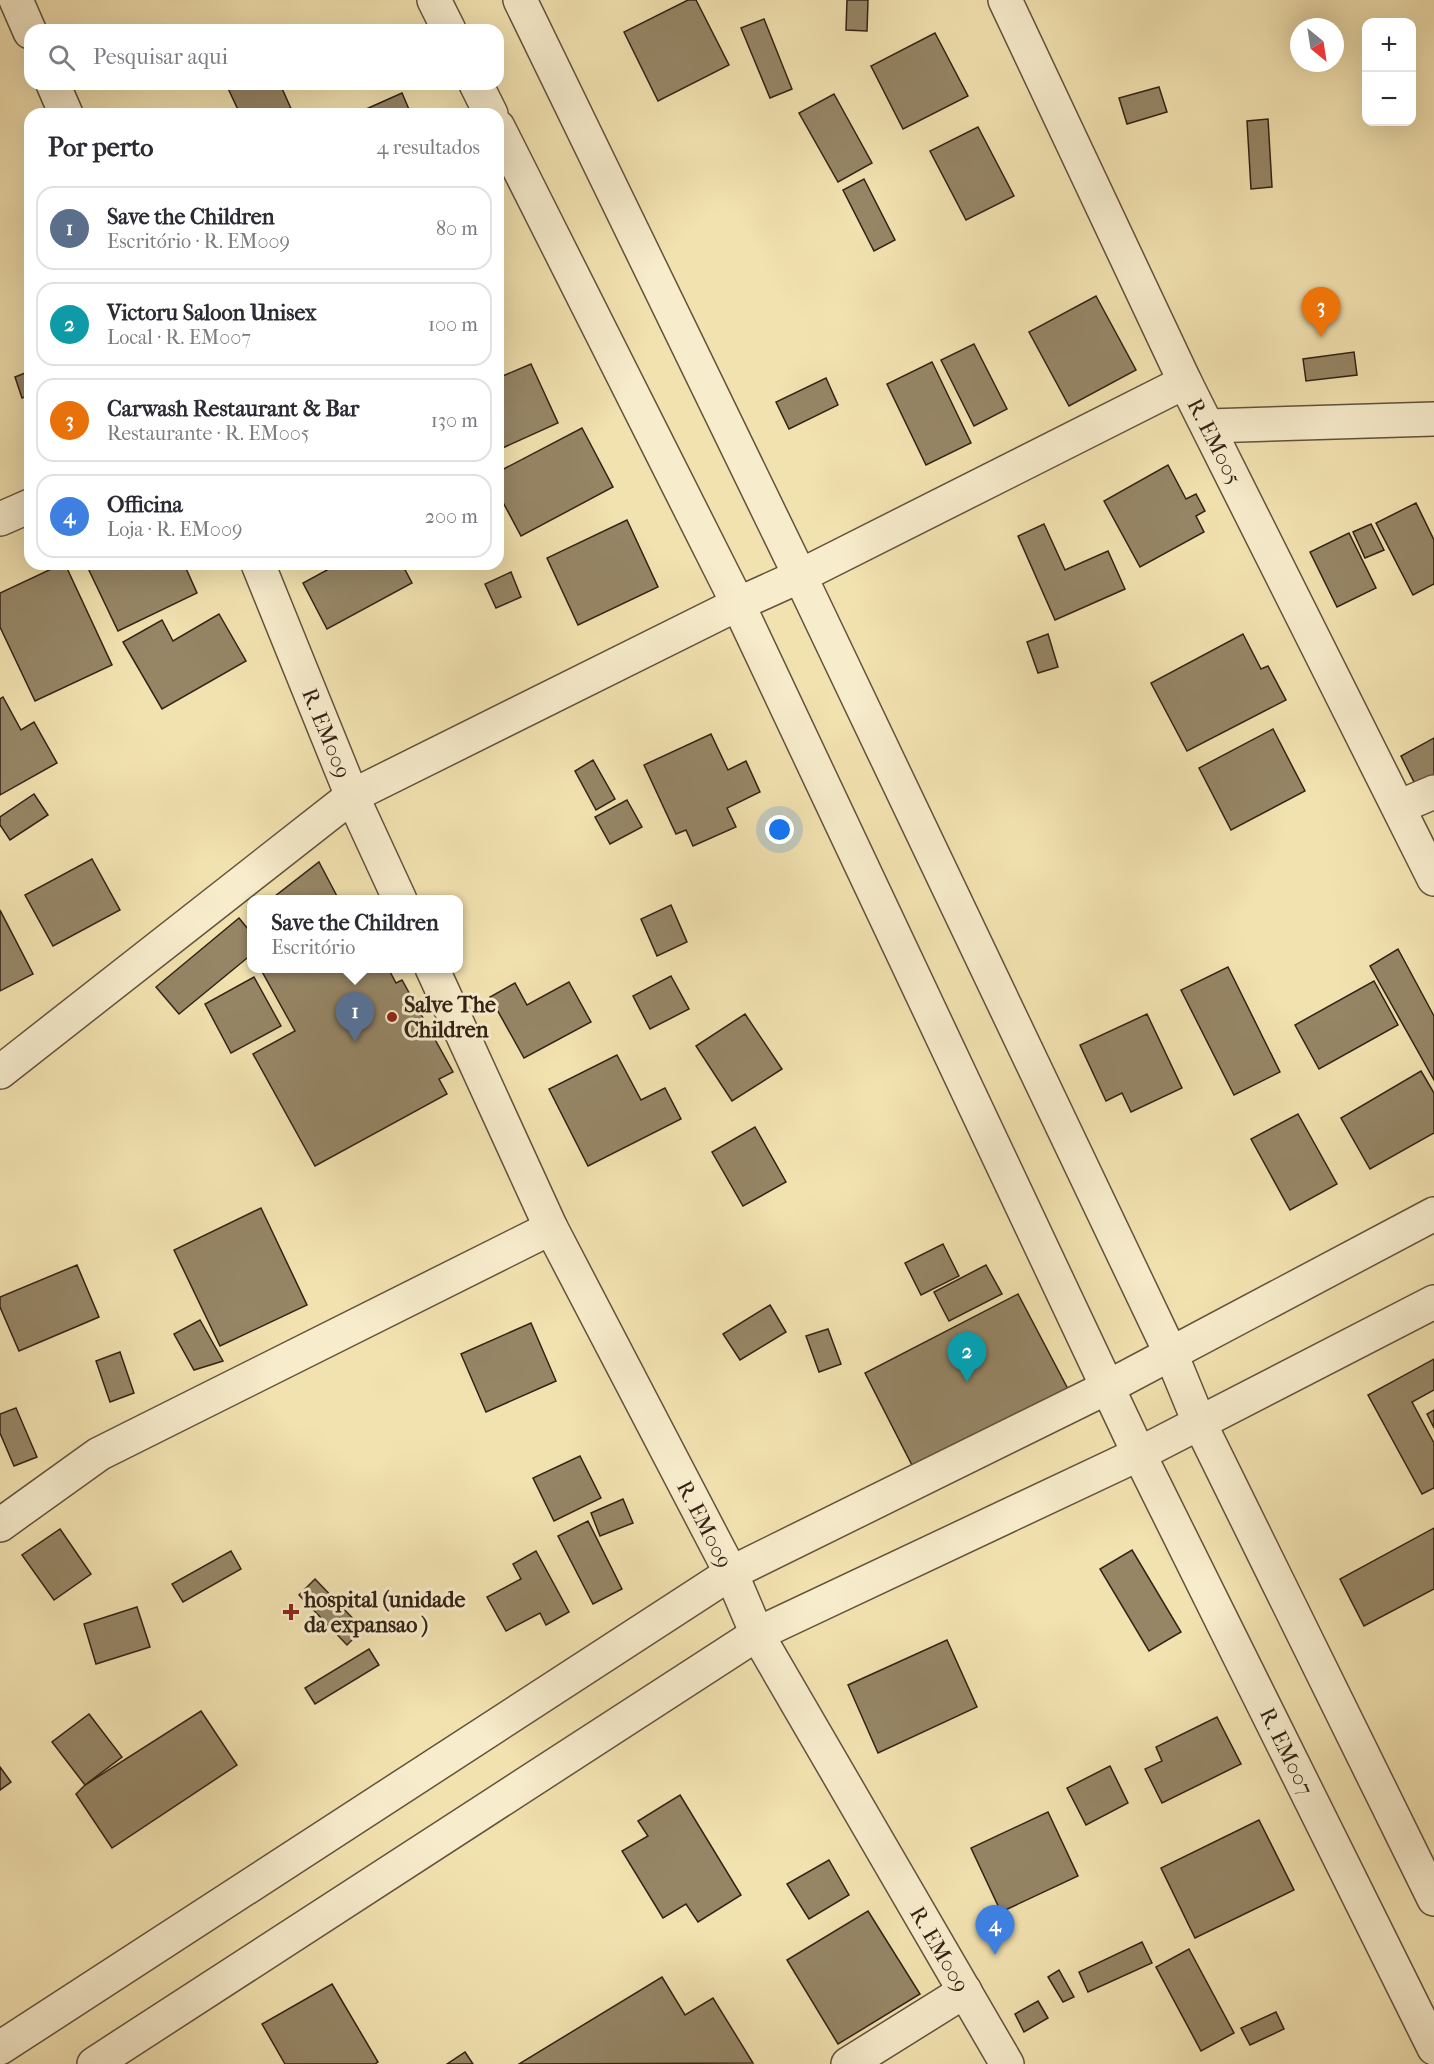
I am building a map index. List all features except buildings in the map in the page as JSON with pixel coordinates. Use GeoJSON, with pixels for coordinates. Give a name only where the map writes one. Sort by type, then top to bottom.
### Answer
{"type":"FeatureCollection","features":[{"type":"Feature","properties":{"kind":"street"},"geometry":{"type":"LineString","coordinates":[[16,0],[26,24]]}},
{"type":"Feature","properties":{"kind":"street"},"geometry":{"type":"LineString","coordinates":[[434,0],[446,24]]}},
{"type":"Feature","properties":{"kind":"street"},"geometry":{"type":"LineString","coordinates":[[520,0],[800,576],[1171,1354],[1199,1422],[1434,1899]]}},
{"type":"Feature","properties":{"kind":"street","name":"R. EM005"},"geometry":{"type":"LineString","coordinates":[[1005,0],[1185,382],[1434,879]]}},
{"type":"Feature","properties":{"kind":"street"},"geometry":{"type":"LineString","coordinates":[[56,90],[63,108]]}},
{"type":"Feature","properties":{"kind":"street"},"geometry":{"type":"LineString","coordinates":[[479,90],[489,108]]}},
{"type":"Feature","properties":{"kind":"street","name":"R. EM007"},"geometry":{"type":"LineString","coordinates":[[504,139],[738,604],[1139,1454],[1434,2048]]}},
{"type":"Feature","properties":{"kind":"street"},"geometry":{"type":"LineString","coordinates":[[0,1072],[352,796],[738,604],[800,576],[1185,382]]}},
{"type":"Feature","properties":{"kind":"street"},"geometry":{"type":"LineString","coordinates":[[1208,426],[1434,419]]}},
{"type":"Feature","properties":{"kind":"street"},"geometry":{"type":"LineString","coordinates":[[0,519],[24,509]]}},
{"type":"Feature","properties":{"kind":"street","name":"R. EM009"},"geometry":{"type":"LineString","coordinates":[[260,570],[352,796],[398,895]]}},
{"type":"Feature","properties":{"kind":"street"},"geometry":{"type":"LineString","coordinates":[[1398,807],[1434,792]]}},
{"type":"Feature","properties":{"kind":"street","name":"R. EM009"},"geometry":{"type":"LineString","coordinates":[[434,973],[550,1228],[731,1573],[757,1634],[1007,2064]]}},
{"type":"Feature","properties":{"kind":"street"},"geometry":{"type":"LineString","coordinates":[[0,2048],[731,1573],[1108,1387],[1434,1214]]}},
{"type":"Feature","properties":{"kind":"street"},"geometry":{"type":"LineString","coordinates":[[0,1526],[99,1454],[550,1228]]}},
{"type":"Feature","properties":{"kind":"street"},"geometry":{"type":"LineString","coordinates":[[94,2064],[757,1634],[1139,1454],[1434,1302]]}},
{"type":"Feature","properties":{"kind":"street"},"geometry":{"type":"LineString","coordinates":[[848,2064],[965,1991]]}},
{"type":"Feature","properties":{"kind":"place","name":"Carwash Restaurant & Bar"},"geometry":{"type":"Point","coordinates":[1321,337]}},
{"type":"Feature","properties":{"kind":"place","name":"Salve The Children"},"geometry":{"type":"Point","coordinates":[392,1017]}},
{"type":"Feature","properties":{"kind":"place","name":"Save the Children"},"geometry":{"type":"Point","coordinates":[355,1042]}},
{"type":"Feature","properties":{"kind":"place","name":"Victoru Saloon Unisex"},"geometry":{"type":"Point","coordinates":[967,1382]}},
{"type":"Feature","properties":{"kind":"place","name":"hospital (unidade da expansao )"},"geometry":{"type":"Point","coordinates":[291,1612]}},
{"type":"Feature","properties":{"kind":"place","name":"Officina"},"geometry":{"type":"Point","coordinates":[995,1955]}}]}
